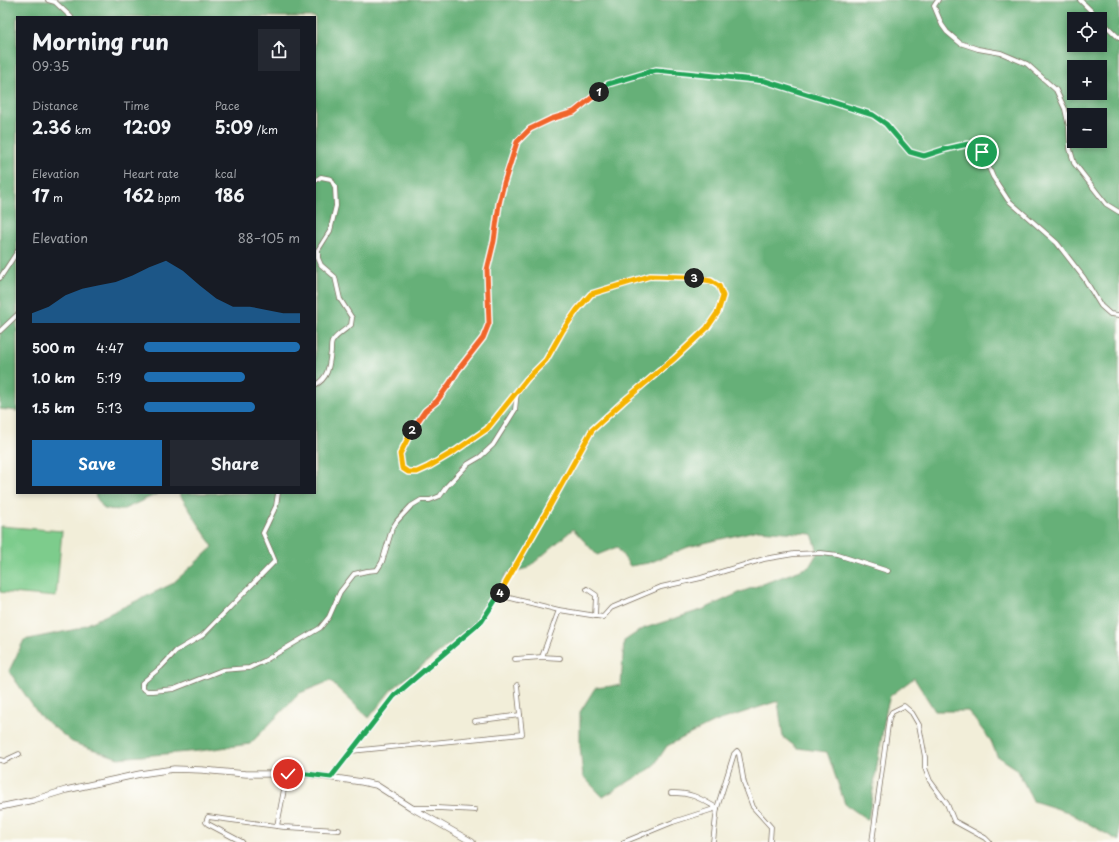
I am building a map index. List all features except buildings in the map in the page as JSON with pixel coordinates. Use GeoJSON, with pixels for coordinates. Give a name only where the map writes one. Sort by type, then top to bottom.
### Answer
{"type":"FeatureCollection","features":[{"type":"Feature","properties":{"kind":"street"},"geometry":{"type":"LineString","coordinates":[[48,0],[55,2],[70,16]]}},
{"type":"Feature","properties":{"kind":"street"},"geometry":{"type":"LineString","coordinates":[[938,0],[934,6],[942,25],[947,32],[960,43],[1001,53],[1027,64],[1056,90],[1065,109],[1070,127],[1070,149],[1074,163],[1106,204],[1119,212]]}},
{"type":"Feature","properties":{"kind":"street"},"geometry":{"type":"LineString","coordinates":[[1080,0],[1119,38]]}},
{"type":"Feature","properties":{"kind":"street"},"geometry":{"type":"LineString","coordinates":[[331,777],[394,696],[482,621],[548,509],[592,430],[675,358],[707,328],[718,312],[721,304],[723,296],[719,286],[711,281],[685,277],[650,276],[591,294],[566,325],[546,360],[527,379],[487,429],[428,467],[417,472],[408,472],[402,468],[400,454],[411,432],[425,411],[437,401],[458,370],[483,338],[489,323],[487,270],[494,241],[499,204],[517,142],[530,129],[551,119],[574,112],[608,84],[656,70],[765,81],[873,115],[886,124],[910,152],[924,156],[968,144],[982,152],[993,177],[1008,200],[1057,243],[1084,278],[1101,306],[1110,314],[1119,315]]}},
{"type":"Feature","properties":{"kind":"street"},"geometry":{"type":"LineString","coordinates":[[316,180],[321,177],[331,178],[335,187],[336,206],[330,230],[318,250],[318,258],[321,265],[335,277],[340,299],[352,318],[351,325],[331,344],[329,368],[326,377],[322,382],[316,385]]}},
{"type":"Feature","properties":{"kind":"street"},"geometry":{"type":"LineString","coordinates":[[0,278],[16,254]]}},
{"type":"Feature","properties":{"kind":"street"},"geometry":{"type":"LineString","coordinates":[[0,330],[16,316]]}},
{"type":"Feature","properties":{"kind":"street"},"geometry":{"type":"LineString","coordinates":[[278,494],[276,506],[263,533],[275,560],[203,635],[176,651],[161,667],[142,683],[142,688],[147,691],[174,689],[222,670],[249,668],[264,661],[320,628],[329,617],[340,592],[354,574],[377,570],[384,556],[396,521],[411,506],[421,500],[430,500],[440,496],[447,486],[468,464],[480,457],[493,445],[509,417],[515,410],[518,390]]}},
{"type":"Feature","properties":{"kind":"street"},"geometry":{"type":"LineString","coordinates":[[498,595],[559,610],[603,617],[611,608],[661,587],[702,578],[764,559],[794,554],[821,553],[838,556],[888,571]]}},
{"type":"Feature","properties":{"kind":"street"},"geometry":{"type":"LineString","coordinates":[[587,589],[596,595],[595,616]]}},
{"type":"Feature","properties":{"kind":"street"},"geometry":{"type":"LineString","coordinates":[[542,656],[559,610]]}},
{"type":"Feature","properties":{"kind":"street"},"geometry":{"type":"LineString","coordinates":[[515,659],[542,656],[560,658]]}},
{"type":"Feature","properties":{"kind":"street"},"geometry":{"type":"LineString","coordinates":[[351,751],[522,734],[517,685]]}},
{"type":"Feature","properties":{"kind":"street"},"geometry":{"type":"LineString","coordinates":[[872,842],[889,718],[892,712],[904,706],[912,713],[919,725],[925,758],[925,768],[930,781],[946,804],[954,821],[985,838],[989,842]]}},
{"type":"Feature","properties":{"kind":"street"},"geometry":{"type":"LineString","coordinates":[[475,721],[520,715]]}},
{"type":"Feature","properties":{"kind":"street"},"geometry":{"type":"LineString","coordinates":[[713,842],[717,808],[735,752],[738,752],[744,783],[753,807],[771,827],[770,842]]}},
{"type":"Feature","properties":{"kind":"street"},"geometry":{"type":"LineString","coordinates":[[0,760],[4,761],[19,754]]}},
{"type":"Feature","properties":{"kind":"street"},"geometry":{"type":"LineString","coordinates":[[0,807],[32,800],[66,790],[174,769],[246,774],[307,774],[376,785],[412,808],[472,842]]}},
{"type":"Feature","properties":{"kind":"street"},"geometry":{"type":"LineString","coordinates":[[277,826],[288,774]]}},
{"type":"Feature","properties":{"kind":"street"},"geometry":{"type":"LineString","coordinates":[[671,794],[683,792],[699,797],[717,808]]}},
{"type":"Feature","properties":{"kind":"street"},"geometry":{"type":"LineString","coordinates":[[412,808],[475,810]]}},
{"type":"Feature","properties":{"kind":"street"},"geometry":{"type":"LineString","coordinates":[[624,842],[673,822],[717,808]]}},
{"type":"Feature","properties":{"kind":"street"},"geometry":{"type":"LineString","coordinates":[[242,842],[208,824],[206,822],[208,816],[284,827],[339,830]]}},
{"type":"Feature","properties":{"kind":"green space"},"geometry":{"type":"Polygon","coordinates":[[[0,0],[1119,0],[1119,841],[1068,812],[1033,801],[1017,769],[997,756],[991,741],[968,711],[935,711],[914,678],[890,696],[886,711],[868,820],[845,804],[827,752],[797,748],[783,737],[778,701],[712,723],[667,746],[653,767],[603,797],[583,776],[580,746],[580,712],[595,688],[621,685],[624,641],[642,629],[704,609],[741,592],[809,567],[818,552],[812,534],[758,530],[688,547],[649,563],[630,566],[617,547],[597,555],[573,529],[528,568],[507,573],[481,619],[391,690],[369,718],[330,681],[300,693],[250,744],[199,751],[118,758],[72,742],[39,715],[9,671],[24,640],[77,629],[172,584],[213,547],[180,494],[316,494],[316,16],[16,16],[16,411],[0,409],[0,0]]]}},
{"type":"Feature","properties":{"kind":"green space"},"geometry":{"type":"Polygon","coordinates":[[[95,494],[157,494],[122,510],[104,509],[95,494]]]}},
{"type":"Feature","properties":{"kind":"green space"},"geometry":{"type":"Polygon","coordinates":[[[0,526],[62,531],[56,597],[0,592],[0,526]]]}},
{"type":"Feature","properties":{"kind":"route"},"geometry":{"type":"LineString","coordinates":[[288,774],[307,774],[331,777],[394,696],[482,621],[548,509],[592,430],[675,358],[707,328],[718,312],[723,296],[719,286],[711,281],[685,277],[650,276],[591,294],[577,310],[563,330],[546,360],[527,379],[487,429],[428,467],[417,472],[408,472],[402,468],[400,454],[411,432],[425,411],[437,401],[458,370],[483,338],[489,323],[487,270],[494,241],[499,204],[509,163],[517,142],[530,129],[551,119],[574,112],[608,84],[656,70],[719,75],[765,81],[873,115],[886,124],[910,152],[924,156],[968,144],[982,152]]}}]}
